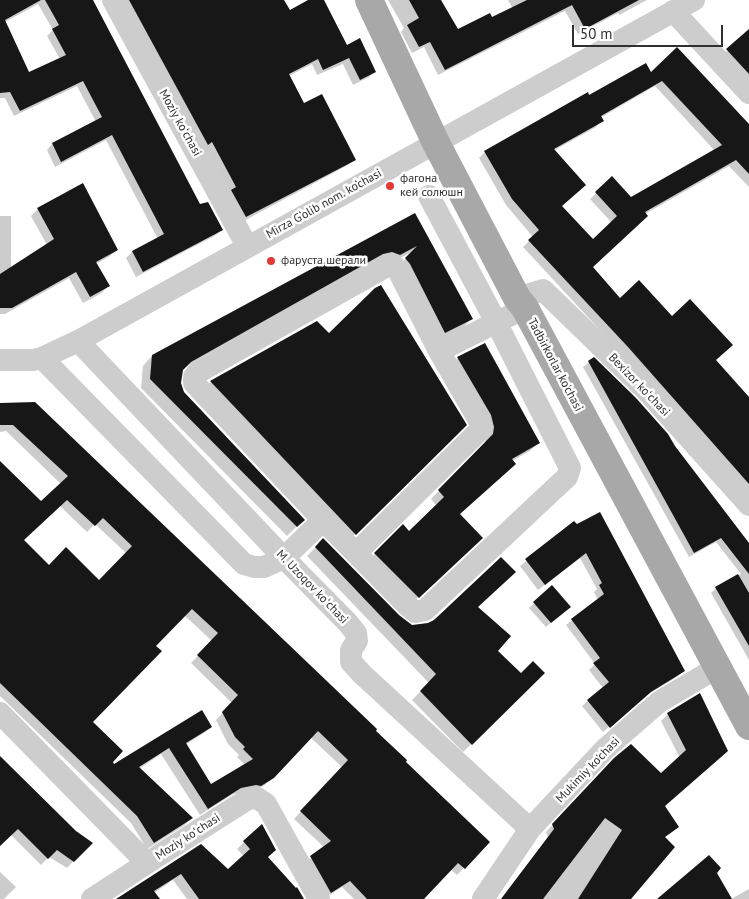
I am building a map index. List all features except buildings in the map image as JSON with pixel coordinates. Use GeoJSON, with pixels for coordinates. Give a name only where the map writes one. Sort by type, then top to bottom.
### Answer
{"type":"FeatureCollection","features":[{"type":"Feature","properties":{"kind":"main road","name":"Tadbirkorlar ko'chasi"},"geometry":{"type":"LineString","coordinates":[[369,0],[436,143],[749,726]]}},
{"type":"Feature","properties":{"kind":"street","name":"Moziy koʻchasi"},"geometry":{"type":"LineString","coordinates":[[113,0],[247,246]]}},
{"type":"Feature","properties":{"kind":"street","name":"Mirza G‘olib nom. ko‘chasi"},"geometry":{"type":"LineString","coordinates":[[0,360],[33,360],[42,358],[78,341],[694,0]]}},
{"type":"Feature","properties":{"kind":"street"},"geometry":{"type":"LineString","coordinates":[[673,11],[749,93]]}},
{"type":"Feature","properties":{"kind":"street"},"geometry":{"type":"LineString","coordinates":[[429,196],[570,468]]}},
{"type":"Feature","properties":{"kind":"street"},"geometry":{"type":"LineString","coordinates":[[356,553],[481,429],[480,422],[439,351],[398,270],[394,266],[389,265],[196,373],[194,383],[324,520],[356,553],[415,612],[426,610],[567,477],[570,468],[601,452]]}},
{"type":"Feature","properties":{"kind":"street","name":"Bexizor koʻchasi"},"geometry":{"type":"LineString","coordinates":[[521,303],[542,290],[645,389],[749,505]]}},
{"type":"Feature","properties":{"kind":"street"},"geometry":{"type":"LineString","coordinates":[[439,351],[496,322],[521,303]]}},
{"type":"Feature","properties":{"kind":"street","name":"M. Uzoqov koʻchasi"},"geometry":{"type":"LineString","coordinates":[[78,341],[356,633],[357,641],[351,650],[350,662],[530,829]]}},
{"type":"Feature","properties":{"kind":"street"},"geometry":{"type":"LineString","coordinates":[[42,358],[244,564],[264,567],[284,558],[324,520]]}},
{"type":"Feature","properties":{"kind":"street","name":"Mukimiy ko'chasi"},"geometry":{"type":"LineString","coordinates":[[483,899],[530,829],[605,749],[659,702],[718,667]]}},
{"type":"Feature","properties":{"kind":"street","name":"Moziy koʻchasi"},"geometry":{"type":"LineString","coordinates":[[0,713],[147,863],[248,799],[257,798],[266,804],[319,899]]}},
{"type":"Feature","properties":{"kind":"street"},"geometry":{"type":"LineString","coordinates":[[92,899],[147,863]]}},
{"type":"Feature","properties":{"kind":"place","name":"фагона кей солюшн"},"geometry":{"type":"Point","coordinates":[390,186]}},
{"type":"Feature","properties":{"kind":"place","name":"фаруста шерали"},"geometry":{"type":"Point","coordinates":[271,261]}}]}
